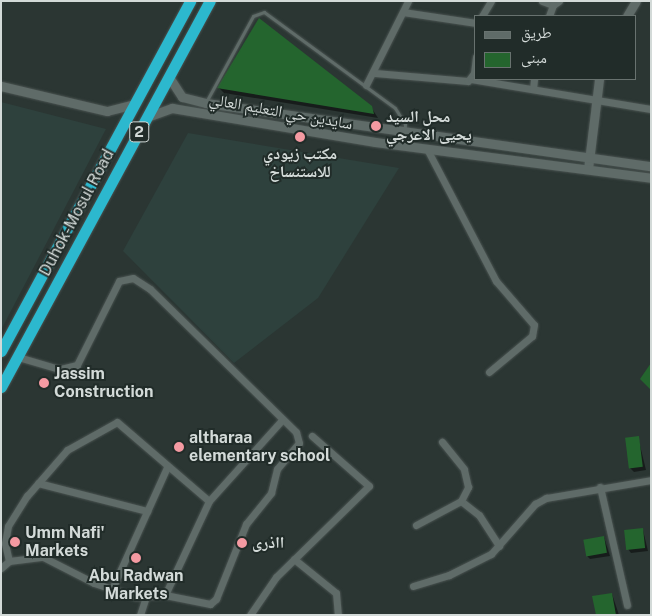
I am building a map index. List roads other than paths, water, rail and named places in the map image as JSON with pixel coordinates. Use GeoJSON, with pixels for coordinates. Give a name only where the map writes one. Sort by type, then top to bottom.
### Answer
{"type":"FeatureCollection","features":[{"type":"Feature","properties":{"kind":"highway","name":"Duhok-Mosul Road"},"geometry":{"type":"LineString","coordinates":[[1,352],[190,1]]}},
{"type":"Feature","properties":{"kind":"highway","name":"Duhok-Mosul Road"},"geometry":{"type":"LineString","coordinates":[[1,387],[210,1]]}},
{"type":"Feature","properties":{"kind":"main road"},"geometry":{"type":"LineString","coordinates":[[628,15],[636,1]]}},
{"type":"Feature","properties":{"kind":"main road","name":"سايدين حي التعليم العالي"},"geometry":{"type":"LineString","coordinates":[[169,77],[177,93],[206,103],[405,134],[651,166]]}},
{"type":"Feature","properties":{"kind":"main road"},"geometry":{"type":"LineString","coordinates":[[588,169],[594,97],[599,80]]}},
{"type":"Feature","properties":{"kind":"main road"},"geometry":{"type":"LineString","coordinates":[[1,86],[106,111],[135,104]]}},
{"type":"Feature","properties":{"kind":"main road","name":"سايدين حي التعليم العالي"},"geometry":{"type":"LineString","coordinates":[[146,118],[172,108],[404,146],[651,178]]}},
{"type":"Feature","properties":{"kind":"street"},"geometry":{"type":"LineString","coordinates":[[366,85],[375,74],[408,1]]}},
{"type":"Feature","properties":{"kind":"street"},"geometry":{"type":"LineString","coordinates":[[483,15],[491,1]]}},
{"type":"Feature","properties":{"kind":"street"},"geometry":{"type":"LineString","coordinates":[[542,1],[556,3],[550,15]]}},
{"type":"Feature","properties":{"kind":"street"},"geometry":{"type":"LineString","coordinates":[[403,12],[474,23]]}},
{"type":"Feature","properties":{"kind":"street"},"geometry":{"type":"LineString","coordinates":[[375,74],[472,79],[474,68]]}},
{"type":"Feature","properties":{"kind":"street"},"geometry":{"type":"LineString","coordinates":[[478,80],[594,97],[651,109]]}},
{"type":"Feature","properties":{"kind":"street"},"geometry":{"type":"LineString","coordinates":[[533,89],[534,80]]}},
{"type":"Feature","properties":{"kind":"street"},"geometry":{"type":"LineString","coordinates":[[427,149],[496,281],[534,325],[532,336],[488,372]]}},
{"type":"Feature","properties":{"kind":"street"},"geometry":{"type":"LineString","coordinates":[[1,568],[9,561],[44,557],[112,589],[145,600],[165,595],[204,606],[216,599],[246,524],[272,493],[277,469],[299,443],[296,432],[150,289],[134,278],[119,281],[76,366],[59,369],[18,357]]}},
{"type":"Feature","properties":{"kind":"street"},"geometry":{"type":"LineString","coordinates":[[165,595],[209,501],[282,420]]}},
{"type":"Feature","properties":{"kind":"street"},"geometry":{"type":"LineString","coordinates":[[9,561],[5,543],[8,526],[38,483],[67,450],[117,422],[167,467],[209,501]]}},
{"type":"Feature","properties":{"kind":"street"},"geometry":{"type":"LineString","coordinates":[[250,615],[294,559],[369,486],[312,436]]}},
{"type":"Feature","properties":{"kind":"street"},"geometry":{"type":"LineString","coordinates":[[416,525],[461,501],[468,478],[442,442]]}},
{"type":"Feature","properties":{"kind":"street"},"geometry":{"type":"LineString","coordinates":[[112,589],[167,467]]}},
{"type":"Feature","properties":{"kind":"street"},"geometry":{"type":"LineString","coordinates":[[413,586],[457,571],[499,546],[534,504],[555,494],[651,480]]}},
{"type":"Feature","properties":{"kind":"street"},"geometry":{"type":"LineString","coordinates":[[38,483],[147,511]]}},
{"type":"Feature","properties":{"kind":"street"},"geometry":{"type":"LineString","coordinates":[[600,487],[627,605]]}},
{"type":"Feature","properties":{"kind":"street"},"geometry":{"type":"LineString","coordinates":[[461,501],[479,515],[499,546]]}},
{"type":"Feature","properties":{"kind":"street"},"geometry":{"type":"LineString","coordinates":[[294,559],[336,593],[338,615]]}},
{"type":"Feature","properties":{"kind":"street"},"geometry":{"type":"LineString","coordinates":[[140,615],[145,600]]}},
{"type":"Feature","properties":{"kind":"lane"},"geometry":{"type":"LineString","coordinates":[[206,103],[253,16],[264,12],[366,85],[402,116],[405,134],[404,146]]}},
{"type":"Feature","properties":{"kind":"place","name":"محل السيد يحيى الاعرجي"},"geometry":{"type":"Point","coordinates":[376,126]}},
{"type":"Feature","properties":{"kind":"place","name":"مكتب زيودي للاستنساخ"},"geometry":{"type":"Point","coordinates":[300,137]}},
{"type":"Feature","properties":{"kind":"place","name":"Jassim Construction"},"geometry":{"type":"Point","coordinates":[44,383]}},
{"type":"Feature","properties":{"kind":"place","name":"altharaa elementary school"},"geometry":{"type":"Point","coordinates":[179,447]}},
{"type":"Feature","properties":{"kind":"place","name":"Umm Nafi' Markets"},"geometry":{"type":"Point","coordinates":[15,542]}},
{"type":"Feature","properties":{"kind":"place","name":"ااذرى"},"geometry":{"type":"Point","coordinates":[242,543]}},
{"type":"Feature","properties":{"kind":"place","name":"Abu Radwan Markets"},"geometry":{"type":"Point","coordinates":[136,558]}}]}
